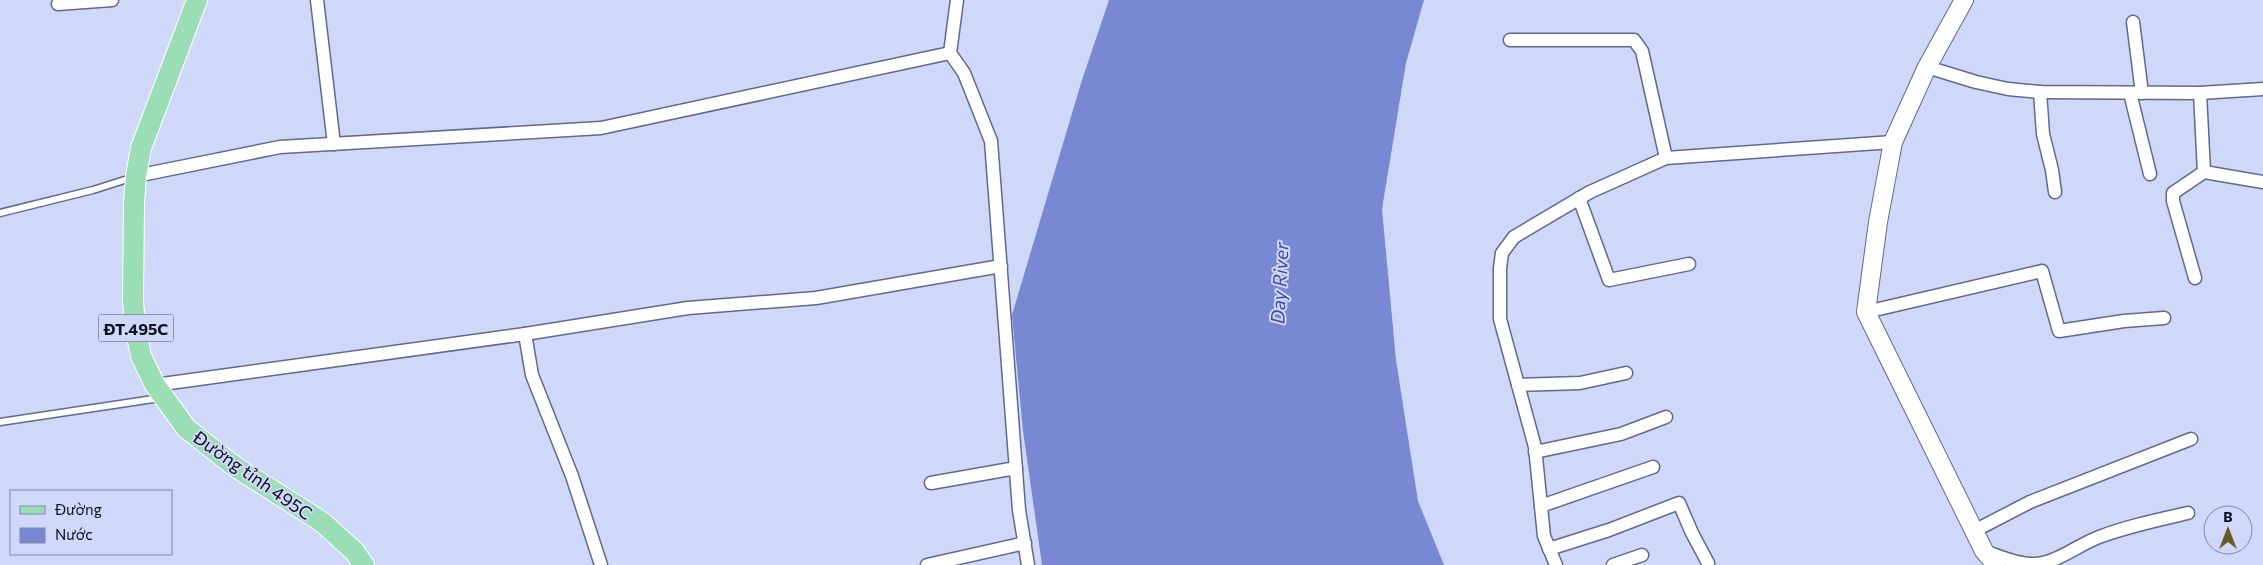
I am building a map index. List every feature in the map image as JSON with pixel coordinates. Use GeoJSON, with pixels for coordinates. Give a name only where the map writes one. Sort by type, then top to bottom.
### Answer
{"type":"FeatureCollection","features":[{"type":"Feature","properties":{"kind":"main road","name":"Đường tỉnh 495C"},"geometry":{"type":"LineString","coordinates":[[197,0],[141,148],[136,176],[133,303],[141,356],[160,391],[186,428],[234,466],[322,522],[354,551],[364,565]]}},
{"type":"Feature","properties":{"kind":"main road"},"geometry":{"type":"LineString","coordinates":[[1964,0],[1927,67],[1893,142],[1878,222],[1866,312],[1984,551],[1996,565]]}},
{"type":"Feature","properties":{"kind":"street"},"geometry":{"type":"LineString","coordinates":[[58,4],[112,0]]}},
{"type":"Feature","properties":{"kind":"street"},"geometry":{"type":"LineString","coordinates":[[317,0],[334,144]]}},
{"type":"Feature","properties":{"kind":"street"},"geometry":{"type":"LineString","coordinates":[[957,0],[950,53],[964,73],[990,135],[992,149],[1019,510],[1028,565]]}},
{"type":"Feature","properties":{"kind":"street"},"geometry":{"type":"LineString","coordinates":[[2133,22],[2136,93],[2150,174]]}},
{"type":"Feature","properties":{"kind":"street"},"geometry":{"type":"LineString","coordinates":[[1510,40],[1634,40],[1642,51],[1666,158]]}},
{"type":"Feature","properties":{"kind":"street"},"geometry":{"type":"LineString","coordinates":[[136,176],[266,149],[600,128],[950,53]]}},
{"type":"Feature","properties":{"kind":"street"},"geometry":{"type":"LineString","coordinates":[[1927,67],[1976,82],[2008,89],[2040,92],[2200,93],[2263,89]]}},
{"type":"Feature","properties":{"kind":"street"},"geometry":{"type":"LineString","coordinates":[[2040,92],[2043,134],[2052,170],[2054,192]]}},
{"type":"Feature","properties":{"kind":"street"},"geometry":{"type":"LineString","coordinates":[[2200,93],[2204,172]]}},
{"type":"Feature","properties":{"kind":"street"},"geometry":{"type":"LineString","coordinates":[[1556,565],[1544,536],[1535,452],[1500,319],[1500,268],[1502,253],[1514,237],[1579,198],[1666,158],[1893,142]]}},
{"type":"Feature","properties":{"kind":"street"},"geometry":{"type":"LineString","coordinates":[[2195,278],[2173,201],[2173,193],[2204,172],[2263,182]]}},
{"type":"Feature","properties":{"kind":"street"},"geometry":{"type":"LineString","coordinates":[[1579,198],[1609,280],[1689,264]]}},
{"type":"Feature","properties":{"kind":"street"},"geometry":{"type":"LineString","coordinates":[[160,391],[688,308],[816,298],[1001,266]]}},
{"type":"Feature","properties":{"kind":"street"},"geometry":{"type":"LineString","coordinates":[[1866,312],[2042,271],[2059,331],[2124,321],[2164,318]]}},
{"type":"Feature","properties":{"kind":"street"},"geometry":{"type":"LineString","coordinates":[[525,334],[532,375],[572,476],[602,565]]}},
{"type":"Feature","properties":{"kind":"street"},"geometry":{"type":"LineString","coordinates":[[1518,385],[1580,383],[1626,372]]}},
{"type":"Feature","properties":{"kind":"street"},"geometry":{"type":"LineString","coordinates":[[1535,452],[1621,434],[1666,417]]}},
{"type":"Feature","properties":{"kind":"street"},"geometry":{"type":"LineString","coordinates":[[1974,531],[2030,502],[2191,439]]}},
{"type":"Feature","properties":{"kind":"street"},"geometry":{"type":"LineString","coordinates":[[1541,506],[1654,467]]}},
{"type":"Feature","properties":{"kind":"street"},"geometry":{"type":"LineString","coordinates":[[931,483],[1016,468]]}},
{"type":"Feature","properties":{"kind":"street"},"geometry":{"type":"LineString","coordinates":[[1549,549],[1608,530],[1679,502],[1692,533],[1708,563]]}},
{"type":"Feature","properties":{"kind":"street"},"geometry":{"type":"LineString","coordinates":[[1984,551],[2025,564],[2046,562],[2096,538],[2129,526],[2188,513]]}},
{"type":"Feature","properties":{"kind":"street"},"geometry":{"type":"LineString","coordinates":[[927,565],[1025,543]]}},
{"type":"Feature","properties":{"kind":"street"},"geometry":{"type":"LineString","coordinates":[[1613,565],[1642,555]]}},
{"type":"Feature","properties":{"kind":"lane"},"geometry":{"type":"LineString","coordinates":[[0,213],[93,190],[136,176]]}},
{"type":"Feature","properties":{"kind":"lane"},"geometry":{"type":"LineString","coordinates":[[0,422],[160,391]]}},
{"type":"Feature","properties":{"kind":"water","name":"Day River"},"geometry":{"type":"Polygon","coordinates":[[[1109,0],[1424,0],[1406,63],[1382,209],[1396,360],[1418,501],[1444,565],[1042,565],[1023,431],[1012,315],[1081,83],[1109,0]]]}}]}
